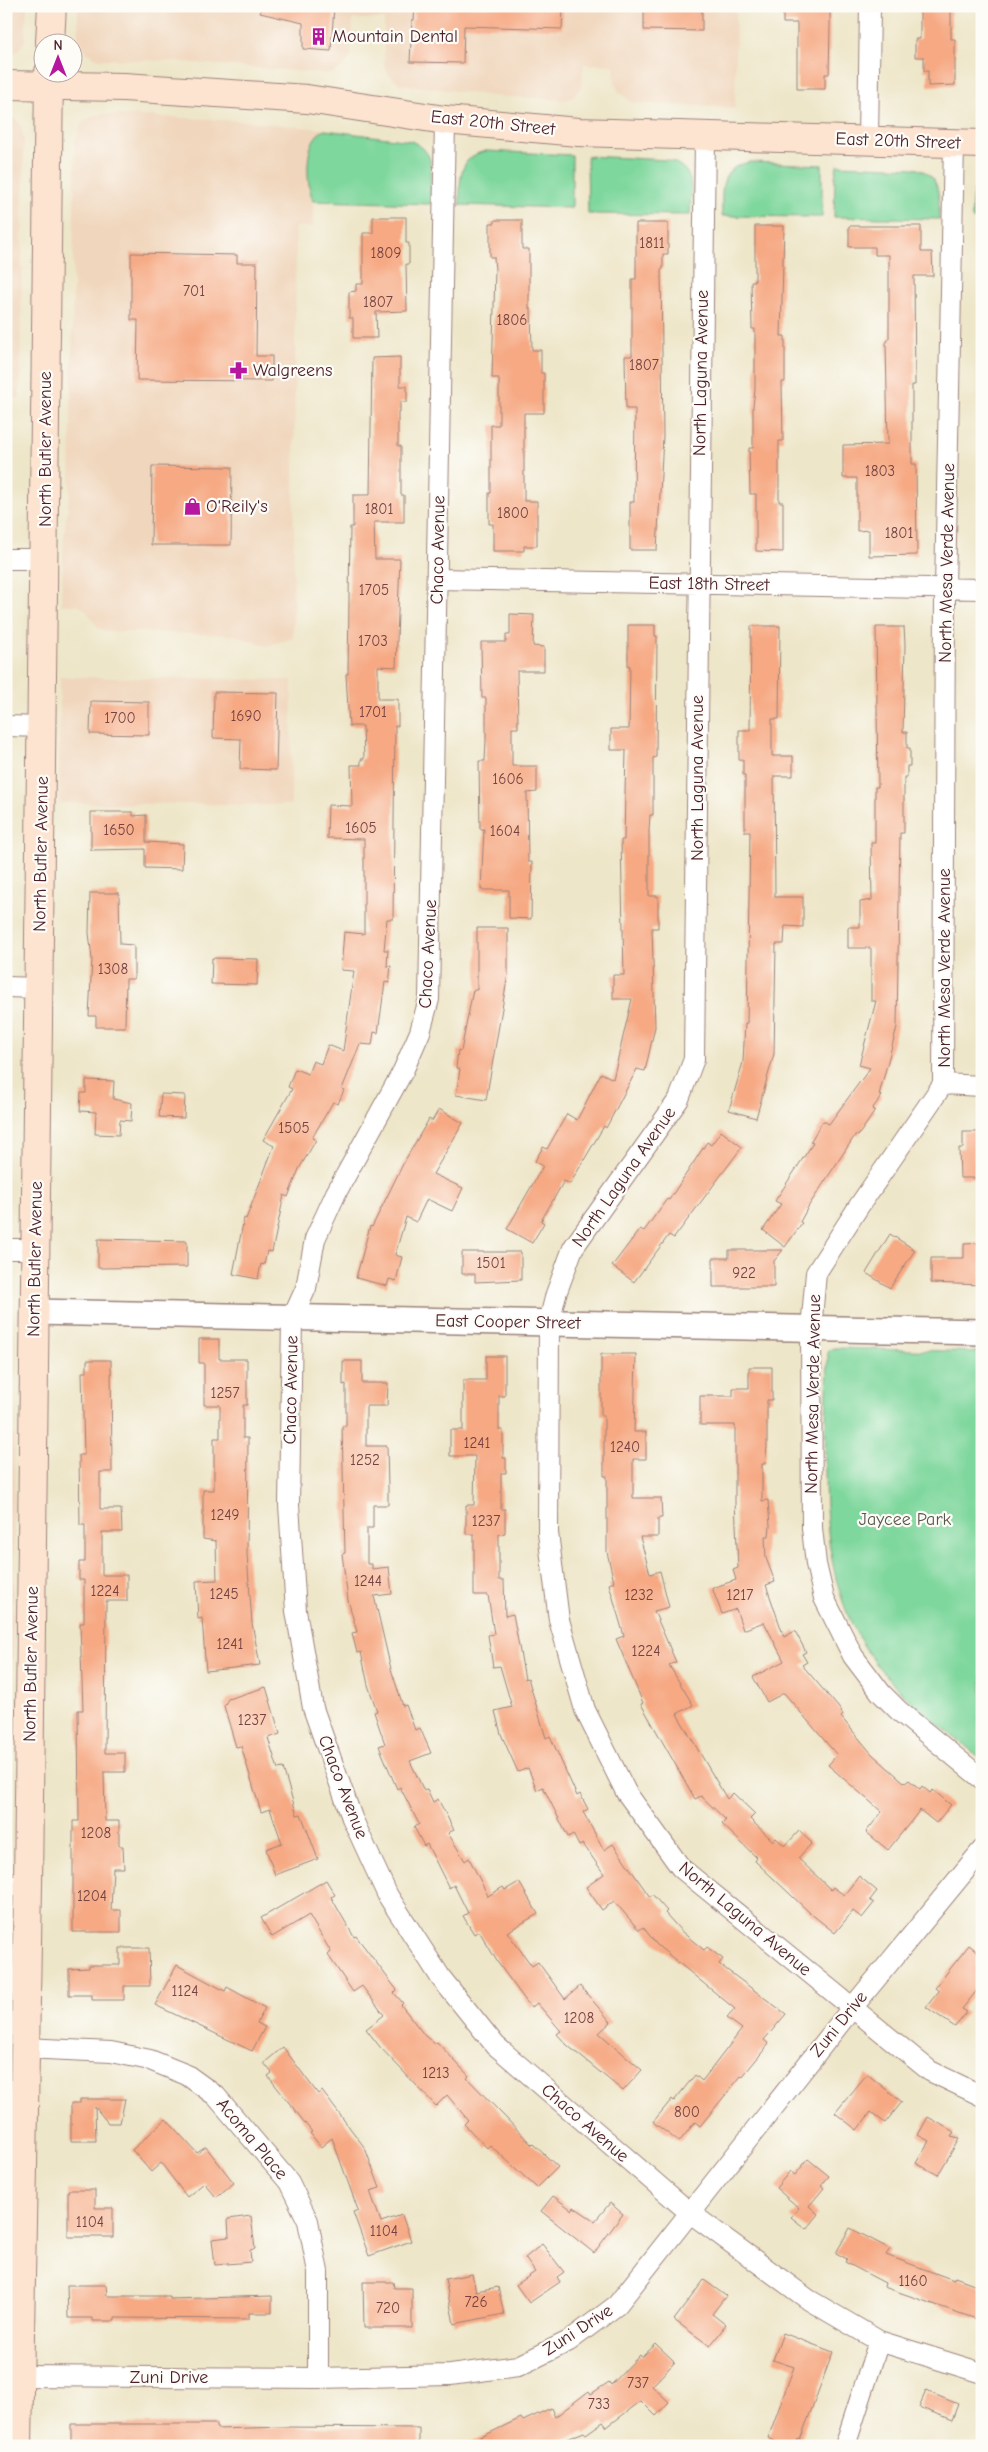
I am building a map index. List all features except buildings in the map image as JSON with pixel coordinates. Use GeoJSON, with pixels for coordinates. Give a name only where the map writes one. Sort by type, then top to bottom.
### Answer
{"type":"FeatureCollection","features":[{"type":"Feature","properties":{"kind":"main road"},"geometry":{"type":"LineString","coordinates":[[51,32],[52,6]]}},
{"type":"Feature","properties":{"kind":"main road","name":"East 20th Street"},"geometry":{"type":"LineString","coordinates":[[6,85],[32,81]]}},
{"type":"Feature","properties":{"kind":"main road","name":"North Butler Avenue"},"geometry":{"type":"LineString","coordinates":[[18,2446],[24,2048],[17,1886],[36,1249],[49,82]]}},
{"type":"Feature","properties":{"kind":"main road","name":"East 20th Street"},"geometry":{"type":"LineString","coordinates":[[77,82],[124,87],[307,99],[445,120],[578,132],[982,144]]}},
{"type":"Feature","properties":{"kind":"street"},"geometry":{"type":"LineString","coordinates":[[868,140],[870,6]]}},
{"type":"Feature","properties":{"kind":"street","name":"Chaco Avenue"},"geometry":{"type":"LineString","coordinates":[[445,120],[429,999],[420,1032],[403,1071],[336,1193],[315,1240],[306,1288],[292,1319],[289,1506],[296,1612],[313,1708],[352,1818],[388,1896],[441,1978],[495,2045],[689,2212],[809,2300],[879,2341],[982,2373]]}},
{"type":"Feature","properties":{"kind":"street","name":"North Laguna Avenue"},"geometry":{"type":"LineString","coordinates":[[705,136],[698,584],[694,1058],[679,1099],[573,1248],[549,1322],[548,1533],[558,1620],[585,1710],[626,1792],[681,1868],[930,2071],[982,2096]]}},
{"type":"Feature","properties":{"kind":"street","name":"North Mesa Verde Avenue"},"geometry":{"type":"LineString","coordinates":[[954,143],[945,589],[943,1084],[859,1206],[816,1273],[811,1329],[812,1528],[816,1564],[824,1598],[853,1656],[881,1693],[899,1711],[982,1779]]}},
{"type":"Feature","properties":{"kind":"street"},"geometry":{"type":"LineString","coordinates":[[6,559],[45,559]]}},
{"type":"Feature","properties":{"kind":"street","name":"East 18th Street"},"geometry":{"type":"LineString","coordinates":[[437,579],[982,589]]}},
{"type":"Feature","properties":{"kind":"street"},"geometry":{"type":"LineString","coordinates":[[6,726],[43,727]]}},
{"type":"Feature","properties":{"kind":"street"},"geometry":{"type":"LineString","coordinates":[[6,987],[39,988]]}},
{"type":"Feature","properties":{"kind":"street"},"geometry":{"type":"LineString","coordinates":[[943,1084],[982,1086]]}},
{"type":"Feature","properties":{"kind":"street"},"geometry":{"type":"LineString","coordinates":[[6,1249],[36,1249]]}},
{"type":"Feature","properties":{"kind":"street","name":"East Cooper Street"},"geometry":{"type":"LineString","coordinates":[[34,1312],[292,1319],[549,1322],[982,1332]]}},
{"type":"Feature","properties":{"kind":"street","name":"Zuni Drive"},"geometry":{"type":"LineString","coordinates":[[19,2376],[318,2378],[450,2375],[518,2366],[569,2341],[617,2305],[852,2008],[982,1850]]}},
{"type":"Feature","properties":{"kind":"street","name":"Acoma Place"},"geometry":{"type":"LineString","coordinates":[[24,2048],[111,2052],[150,2060],[187,2075],[216,2096],[289,2182],[308,2221],[318,2272],[318,2378]]}},
{"type":"Feature","properties":{"kind":"street"},"geometry":{"type":"LineString","coordinates":[[845,2446],[879,2341]]}},
{"type":"Feature","properties":{"kind":"shaded area"},"geometry":{"type":"Polygon","coordinates":[[[6,6],[27,6],[25,41],[18,51],[6,56],[6,6]]]}},
{"type":"Feature","properties":{"kind":"shaded area"},"geometry":{"type":"Polygon","coordinates":[[[78,6],[736,6],[735,108],[633,103],[619,92],[615,84],[614,65],[584,64],[581,88],[572,98],[565,100],[494,96],[400,84],[387,73],[384,65],[384,19],[353,19],[351,57],[343,67],[331,74],[170,61],[99,59],[86,52],[82,46],[82,32],[78,32],[78,6]]]}},
{"type":"Feature","properties":{"kind":"shaded area"},"geometry":{"type":"Polygon","coordinates":[[[6,113],[20,123],[24,138],[20,398],[6,397],[6,113]]]}},
{"type":"Feature","properties":{"kind":"shaded area"},"geometry":{"type":"Polygon","coordinates":[[[95,115],[244,121],[330,130],[325,130],[308,190],[313,201],[313,227],[296,227],[293,638],[266,646],[234,635],[106,631],[99,629],[85,609],[77,605],[61,605],[64,535],[70,489],[75,142],[82,122],[95,115]]]}},
{"type":"Feature","properties":{"kind":"shaded area"},"geometry":{"type":"Polygon","coordinates":[[[60,677],[292,680],[291,805],[59,803],[60,677]]]}},
{"type":"Feature","properties":{"kind":"shaded area"},"geometry":{"type":"Polygon","coordinates":[[[6,1435],[15,1435],[10,1853],[6,1862],[6,1435]]]}},
{"type":"Feature","properties":{"kind":"green space"},"geometry":{"type":"Polygon","coordinates":[[[325,130],[411,141],[420,146],[427,153],[430,160],[431,204],[313,201],[309,184],[308,162],[313,142],[318,134],[325,130]]]}},
{"type":"Feature","properties":{"kind":"green space"},"geometry":{"type":"Polygon","coordinates":[[[486,151],[572,155],[572,208],[460,205],[460,187],[465,164],[477,154],[486,151]]]}},
{"type":"Feature","properties":{"kind":"green space"},"geometry":{"type":"Polygon","coordinates":[[[587,156],[667,160],[677,164],[688,174],[690,181],[690,215],[588,214],[587,156]]]}},
{"type":"Feature","properties":{"kind":"green space"},"geometry":{"type":"Polygon","coordinates":[[[751,162],[822,165],[822,217],[722,216],[722,189],[727,174],[740,165],[751,162]]]}},
{"type":"Feature","properties":{"kind":"green space"},"geometry":{"type":"Polygon","coordinates":[[[837,165],[915,168],[924,171],[934,181],[937,188],[939,195],[939,219],[834,217],[837,165]]]}},
{"type":"Feature","properties":{"kind":"green space"},"geometry":{"type":"Polygon","coordinates":[[[982,178],[982,219],[972,219],[972,202],[975,187],[982,178]]]}},
{"type":"Feature","properties":{"kind":"green space","name":"Jaycee Park"},"geometry":{"type":"Polygon","coordinates":[[[835,1348],[982,1352],[982,1759],[921,1710],[887,1677],[861,1642],[844,1604],[833,1564],[827,1523],[825,1480],[828,1353],[829,1350],[835,1348]]]}},
{"type":"Feature","properties":{"kind":"place","name":"Mountain Dental"},"geometry":{"type":"Point","coordinates":[318,36]}},
{"type":"Feature","properties":{"kind":"place","name":"Walgreens"},"geometry":{"type":"Point","coordinates":[239,370]}},
{"type":"Feature","properties":{"kind":"place","name":"O'Reily's"},"geometry":{"type":"Point","coordinates":[192,506]}}]}
